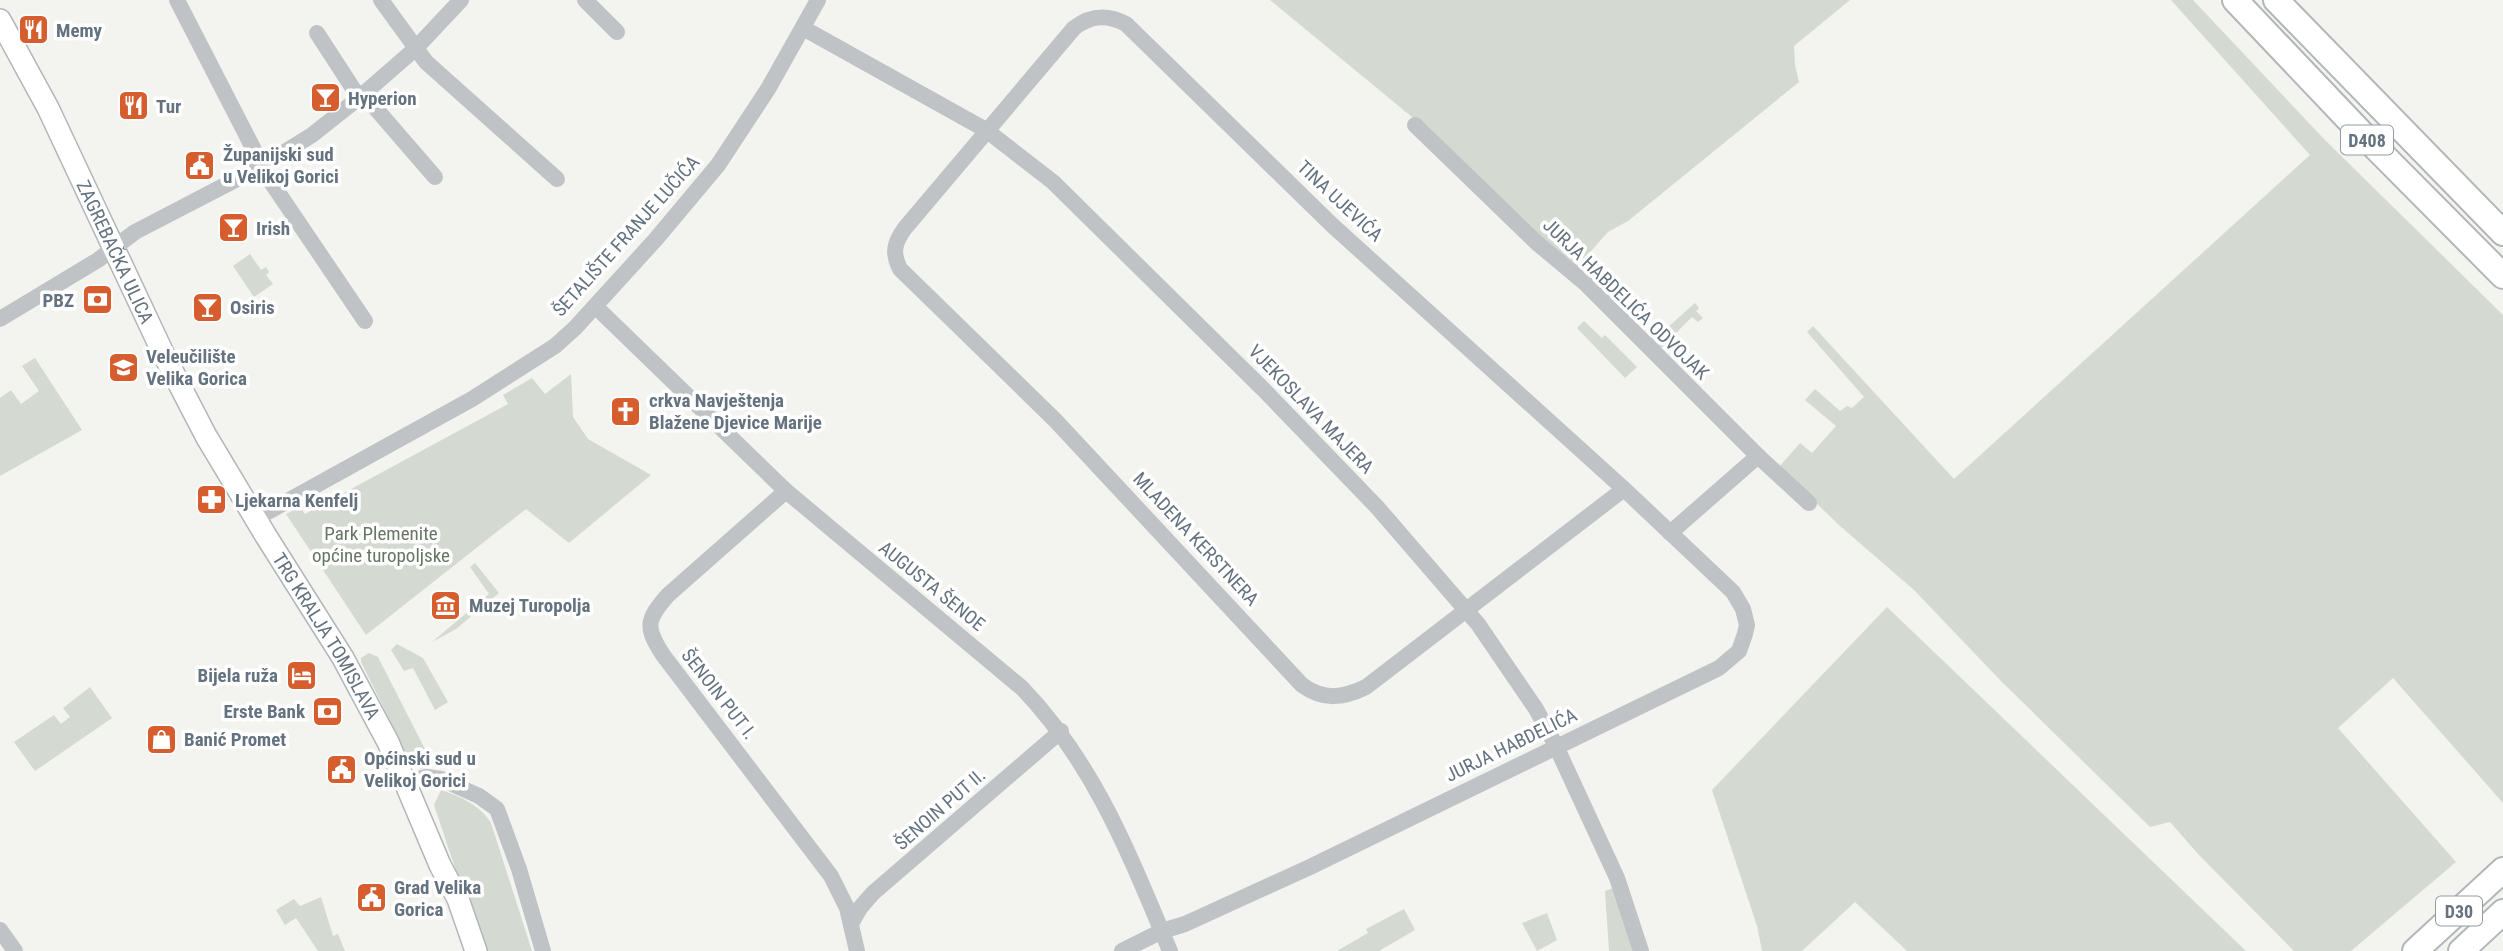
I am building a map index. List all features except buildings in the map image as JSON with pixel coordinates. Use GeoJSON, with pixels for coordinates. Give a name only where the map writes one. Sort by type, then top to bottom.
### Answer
{"type":"FeatureCollection","features":[{"type":"Feature","properties":{"kind":"main road","name":"D408"},"geometry":{"type":"LineString","coordinates":[[2235,0],[2367,139],[2503,276]]}},
{"type":"Feature","properties":{"kind":"main road","name":"D408"},"geometry":{"type":"LineString","coordinates":[[2276,0],[2503,233]]}},
{"type":"Feature","properties":{"kind":"main road","name":"ZAGREBAČKA ULICA"},"geometry":{"type":"LineString","coordinates":[[0,20],[48,108],[169,365],[206,436],[255,519]]}},
{"type":"Feature","properties":{"kind":"main road","name":"TRG KRALJA TOMISLAVA"},"geometry":{"type":"LineString","coordinates":[[255,519],[343,658],[388,742],[440,865],[458,900],[476,951]]}},
{"type":"Feature","properties":{"kind":"main road","name":"D30"},"geometry":{"type":"LineString","coordinates":[[2415,951],[2503,870]]}},
{"type":"Feature","properties":{"kind":"main road","name":"D30"},"geometry":{"type":"LineString","coordinates":[[2461,951],[2503,912]]}},
{"type":"Feature","properties":{"kind":"street"},"geometry":{"type":"LineString","coordinates":[[177,0],[262,166],[365,321]]}},
{"type":"Feature","properties":{"kind":"street"},"geometry":{"type":"LineString","coordinates":[[381,0],[426,62],[557,179]]}},
{"type":"Feature","properties":{"kind":"street"},"geometry":{"type":"LineString","coordinates":[[0,319],[114,249],[135,232],[262,166],[312,135],[415,49],[461,0]]}},
{"type":"Feature","properties":{"kind":"street","name":"ŠETALIŠTE FRANJE LUČIĆA"},"geometry":{"type":"LineString","coordinates":[[255,519],[510,376],[555,346],[596,307],[718,165],[768,89],[818,0]]}},
{"type":"Feature","properties":{"kind":"street"},"geometry":{"type":"LineString","coordinates":[[590,1],[617,32]]}},
{"type":"Feature","properties":{"kind":"street","name":"TINA UJEVIĆA"},"geometry":{"type":"LineString","coordinates":[[986,130],[1074,28],[1084,20],[1113,17],[1126,24],[1332,225],[1670,533]]}},
{"type":"Feature","properties":{"kind":"street","name":"VJEKOSLAVA MAJERA"},"geometry":{"type":"LineString","coordinates":[[803,28],[986,130],[1053,182],[1264,390],[1377,507],[1466,610],[1506,662],[1556,746],[1617,878],[1641,951]]}},
{"type":"Feature","properties":{"kind":"street"},"geometry":{"type":"LineString","coordinates":[[317,33],[354,90],[371,103],[435,177]]}},
{"type":"Feature","properties":{"kind":"street","name":"JURJA HABDELIĆA ODVOJAK"},"geometry":{"type":"LineString","coordinates":[[1415,125],[1537,243],[1584,284],[1809,503]]}},
{"type":"Feature","properties":{"kind":"street","name":"MLADENA KERSTNERA"},"geometry":{"type":"LineString","coordinates":[[986,130],[897,238],[894,258],[900,269],[1073,438],[1302,685],[1314,693],[1348,696],[1366,687],[1624,489]]}},
{"type":"Feature","properties":{"kind":"street","name":"AUGUSTA ŠENOE"},"geometry":{"type":"LineString","coordinates":[[596,307],[786,491],[1022,688],[1061,731],[1082,762],[1111,815],[1170,951]]}},
{"type":"Feature","properties":{"kind":"street"},"geometry":{"type":"LineString","coordinates":[[1670,533],[1758,456]]}},
{"type":"Feature","properties":{"kind":"street","name":"ŠENOIN PUT I."},"geometry":{"type":"LineString","coordinates":[[786,491],[668,595],[656,609],[649,626],[651,637],[663,655],[831,876],[852,922],[857,951]]}},
{"type":"Feature","properties":{"kind":"street","name":"JURJA HABDELIĆA"},"geometry":{"type":"LineString","coordinates":[[1122,951],[1310,867],[1718,668],[1734,657],[1743,642],[1746,625],[1739,601],[1722,581],[1670,533]]}},
{"type":"Feature","properties":{"kind":"street","name":"ŠENOIN PUT II."},"geometry":{"type":"LineString","coordinates":[[852,922],[873,894],[1061,731]]}},
{"type":"Feature","properties":{"kind":"street"},"geometry":{"type":"LineString","coordinates":[[407,782],[419,778],[441,779],[479,796],[496,808],[519,869],[544,951]]}},
{"type":"Feature","properties":{"kind":"street"},"geometry":{"type":"LineString","coordinates":[[0,930],[15,951]]}},
{"type":"Feature","properties":{"kind":"green space"},"geometry":{"type":"Polygon","coordinates":[[[1270,0],[1850,0],[1794,46],[1799,82],[1628,221],[1608,232],[1576,268],[1541,239],[1418,122],[1270,0]]]}},
{"type":"Feature","properties":{"kind":"green space"},"geometry":{"type":"Polygon","coordinates":[[[2171,0],[2193,0],[2325,140],[2503,315],[2503,803],[2393,678],[2338,728],[2456,862],[2351,951],[2294,951],[2170,822],[2150,827],[2001,681],[1914,590],[1840,526],[1779,467],[1800,443],[1812,453],[1836,426],[1805,400],[1815,389],[1840,411],[1847,406],[1852,408],[1864,397],[1807,332],[1813,326],[1954,479],[2310,155],[2171,0]]]}},
{"type":"Feature","properties":{"kind":"green space"},"geometry":{"type":"Polygon","coordinates":[[[250,254],[261,270],[266,267],[269,272],[266,275],[273,284],[254,297],[233,266],[250,254]]]}},
{"type":"Feature","properties":{"kind":"green space"},"geometry":{"type":"Polygon","coordinates":[[[1695,303],[1699,308],[1696,311],[1703,318],[1698,322],[1692,317],[1660,349],[1649,340],[1654,335],[1657,337],[1695,303]]]}},
{"type":"Feature","properties":{"kind":"green space"},"geometry":{"type":"Polygon","coordinates":[[[1584,321],[1602,338],[1605,335],[1637,367],[1625,378],[1577,328],[1584,321]]]}},
{"type":"Feature","properties":{"kind":"green space"},"geometry":{"type":"Polygon","coordinates":[[[35,358],[82,430],[0,476],[0,398],[11,390],[21,404],[39,391],[22,366],[35,358]]]}},
{"type":"Feature","properties":{"kind":"green space","name":"Park Plemenite općine turopoljske"},"geometry":{"type":"Polygon","coordinates":[[[571,374],[573,417],[588,439],[651,475],[569,543],[526,509],[366,635],[286,514],[300,507],[305,514],[508,404],[503,395],[532,378],[545,394],[571,374]]]}},
{"type":"Feature","properties":{"kind":"green space"},"geometry":{"type":"Polygon","coordinates":[[[475,563],[499,593],[456,629],[432,642],[489,594],[470,567],[475,563]]]}},
{"type":"Feature","properties":{"kind":"green space"},"geometry":{"type":"Polygon","coordinates":[[[1887,607],[2246,951],[1907,951],[1855,902],[1802,951],[1762,951],[1757,926],[1712,790],[1887,607]]]}},
{"type":"Feature","properties":{"kind":"green space"},"geometry":{"type":"Polygon","coordinates":[[[397,644],[423,658],[448,702],[435,710],[413,668],[404,671],[391,650],[397,644]]]}},
{"type":"Feature","properties":{"kind":"green space"},"geometry":{"type":"Polygon","coordinates":[[[369,653],[378,657],[429,757],[428,769],[412,765],[361,662],[361,658],[369,653]]]}},
{"type":"Feature","properties":{"kind":"green space"},"geometry":{"type":"Polygon","coordinates":[[[90,687],[112,718],[35,771],[14,742],[54,715],[61,724],[70,717],[63,708],[90,687]]]}},
{"type":"Feature","properties":{"kind":"green space"},"geometry":{"type":"Polygon","coordinates":[[[441,790],[469,802],[491,823],[532,951],[483,951],[434,805],[441,790]]]}},
{"type":"Feature","properties":{"kind":"green space"},"geometry":{"type":"Polygon","coordinates":[[[1616,887],[1635,951],[1609,951],[1605,891],[1616,887]]]}},
{"type":"Feature","properties":{"kind":"green space"},"geometry":{"type":"Polygon","coordinates":[[[321,897],[333,936],[338,934],[345,951],[318,951],[296,918],[285,925],[276,910],[294,899],[300,906],[321,897]]]}},
{"type":"Feature","properties":{"kind":"green space"},"geometry":{"type":"Polygon","coordinates":[[[1404,909],[1415,930],[1379,951],[1337,951],[1368,933],[1366,929],[1404,909]]]}},
{"type":"Feature","properties":{"kind":"green space"},"geometry":{"type":"Polygon","coordinates":[[[1547,913],[1557,940],[1537,951],[1522,923],[1547,913]]]}},
{"type":"Feature","properties":{"kind":"place","name":"Memy"},"geometry":{"type":"Point","coordinates":[33,30]}},
{"type":"Feature","properties":{"kind":"place","name":"Hyperion"},"geometry":{"type":"Point","coordinates":[325,98]}},
{"type":"Feature","properties":{"kind":"place","name":"Tur"},"geometry":{"type":"Point","coordinates":[133,106]}},
{"type":"Feature","properties":{"kind":"place","name":"Županijski sud u Velikoj Gorici"},"geometry":{"type":"Point","coordinates":[200,165]}},
{"type":"Feature","properties":{"kind":"place","name":"Irish"},"geometry":{"type":"Point","coordinates":[233,228]}},
{"type":"Feature","properties":{"kind":"place","name":"PBZ"},"geometry":{"type":"Point","coordinates":[97,300]}},
{"type":"Feature","properties":{"kind":"place","name":"Osiris"},"geometry":{"type":"Point","coordinates":[207,307]}},
{"type":"Feature","properties":{"kind":"place","name":"Veleučilište Velika Gorica"},"geometry":{"type":"Point","coordinates":[123,367]}},
{"type":"Feature","properties":{"kind":"place","name":"crkva Navještenja Blažene Djevice Marije"},"geometry":{"type":"Point","coordinates":[626,411]}},
{"type":"Feature","properties":{"kind":"place","name":"Ljekarna Kenfelj"},"geometry":{"type":"Point","coordinates":[212,500]}},
{"type":"Feature","properties":{"kind":"place","name":"Muzej Turopolja"},"geometry":{"type":"Point","coordinates":[446,605]}},
{"type":"Feature","properties":{"kind":"place","name":"Bijela ruža"},"geometry":{"type":"Point","coordinates":[301,675]}},
{"type":"Feature","properties":{"kind":"place","name":"Erste Bank"},"geometry":{"type":"Point","coordinates":[328,711]}},
{"type":"Feature","properties":{"kind":"place","name":"Banić Promet"},"geometry":{"type":"Point","coordinates":[161,739]}},
{"type":"Feature","properties":{"kind":"place","name":"Općinski sud u Velikoj Gorici"},"geometry":{"type":"Point","coordinates":[341,769]}},
{"type":"Feature","properties":{"kind":"place","name":"Grad Velika Gorica"},"geometry":{"type":"Point","coordinates":[371,898]}}]}
